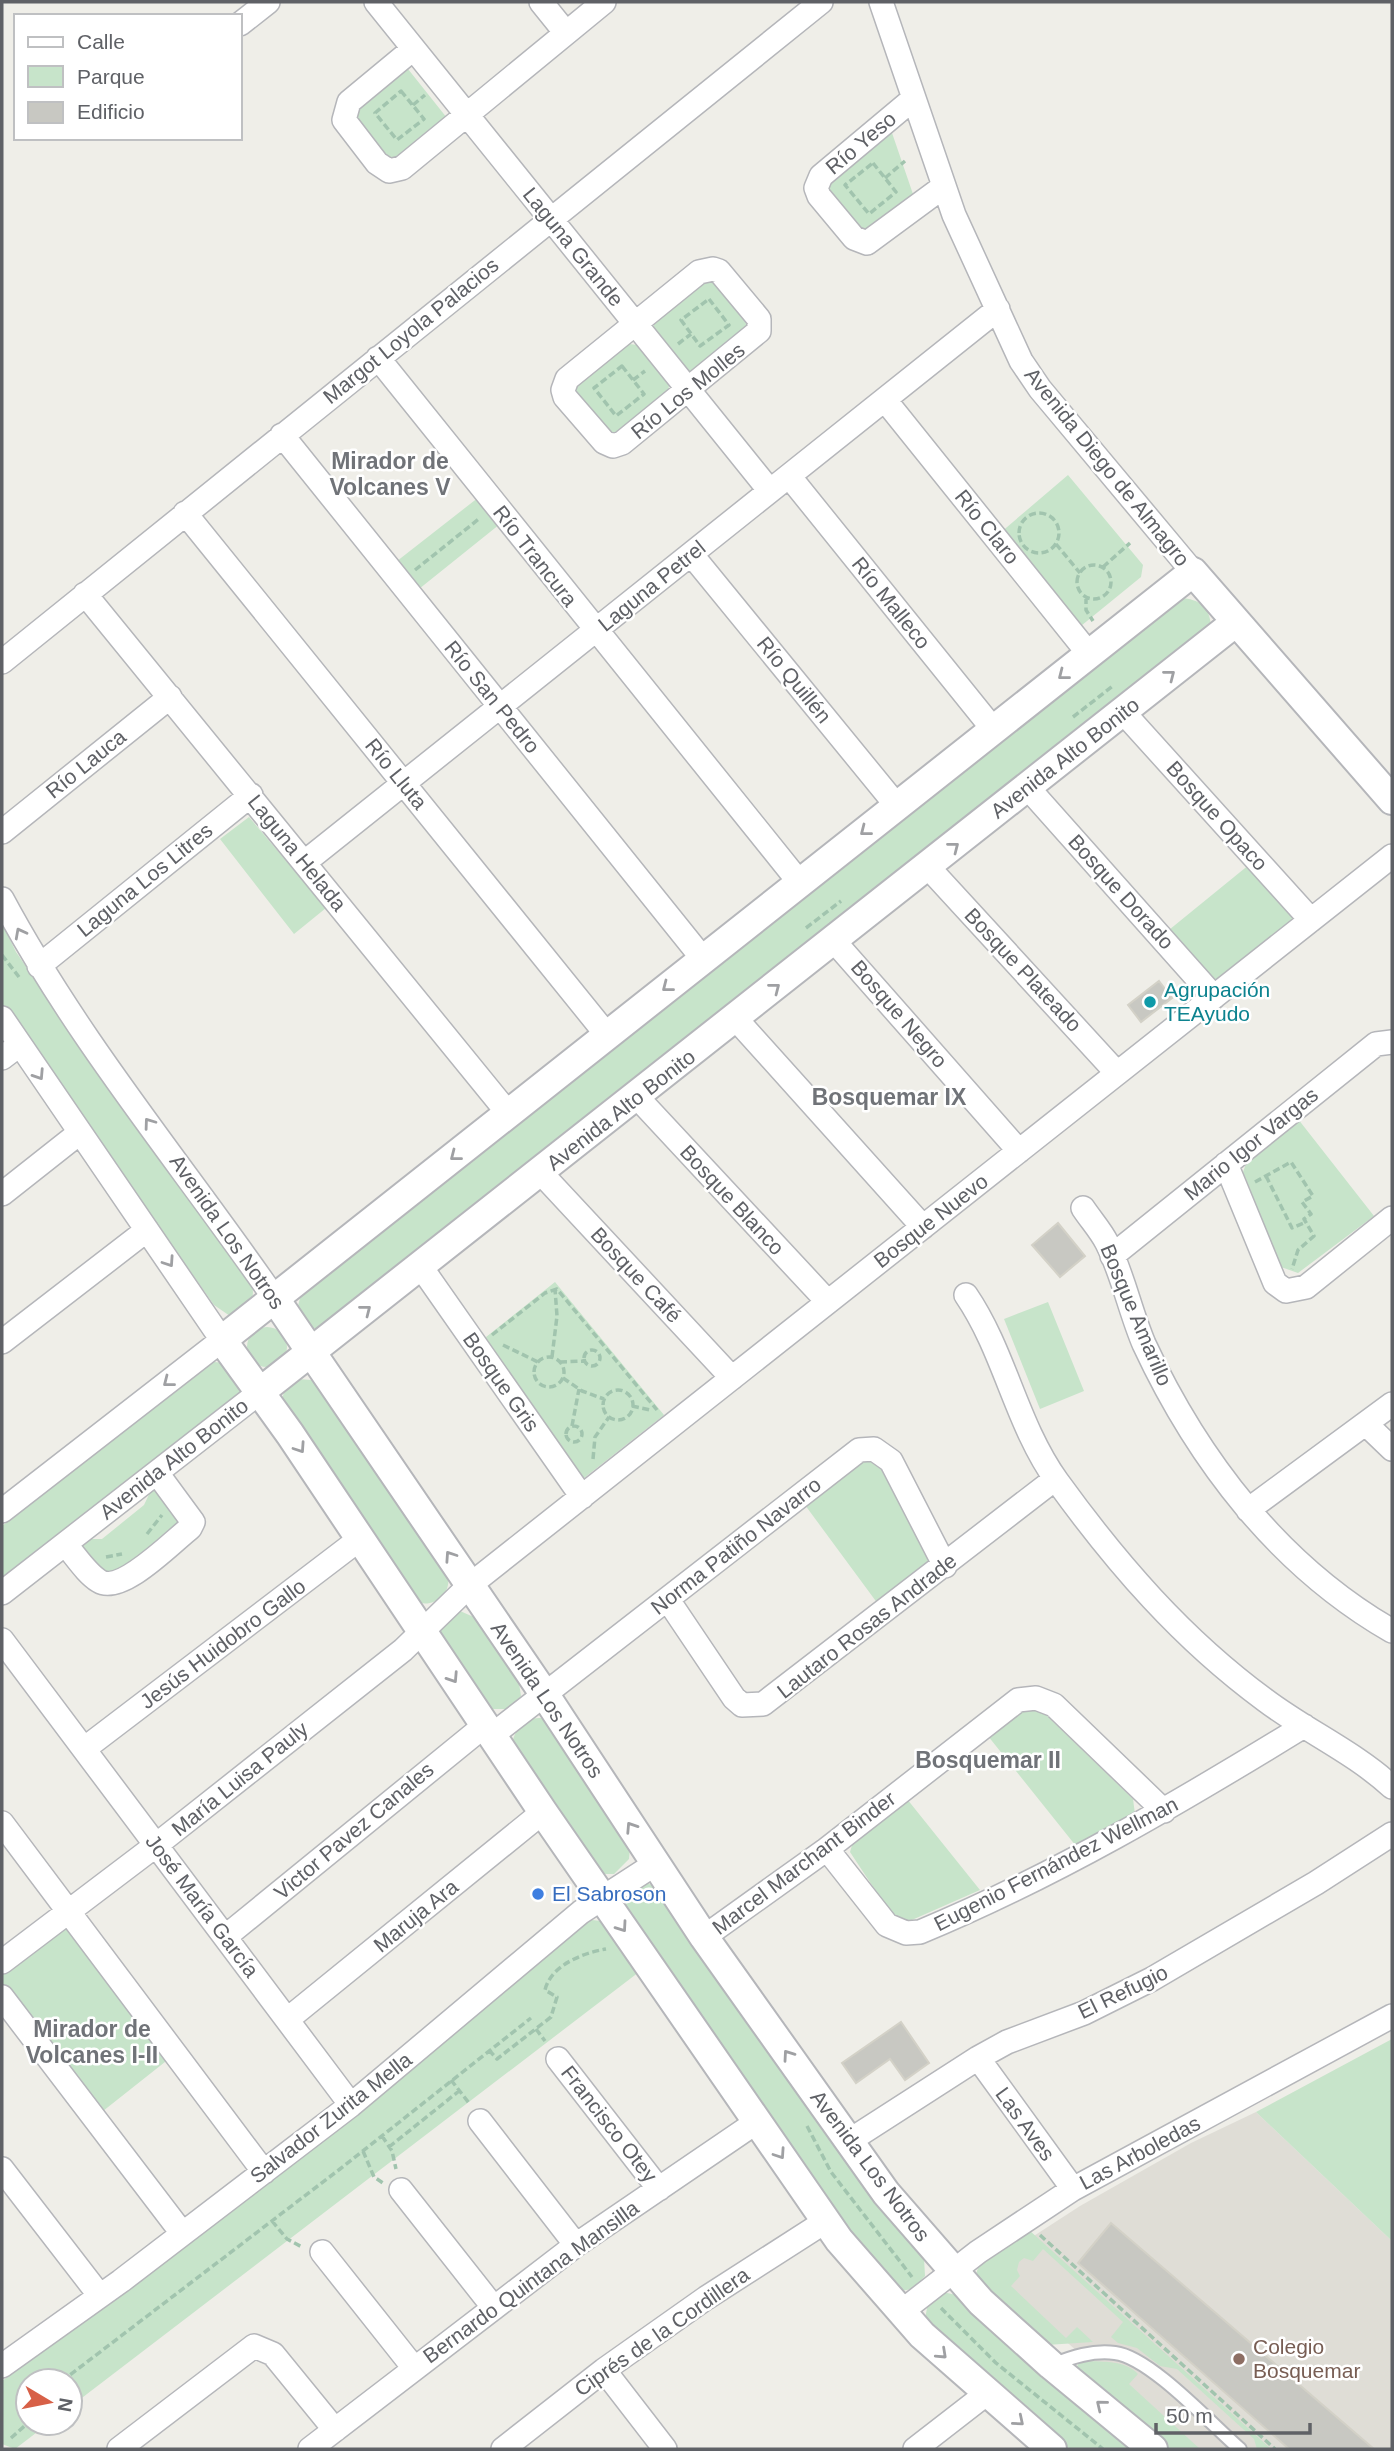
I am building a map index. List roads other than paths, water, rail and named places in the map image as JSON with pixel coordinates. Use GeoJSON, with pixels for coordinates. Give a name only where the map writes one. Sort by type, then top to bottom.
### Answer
{"type":"FeatureCollection","features":[{"type":"Feature","properties":{"kind":"street"},"geometry":{"type":"LineString","coordinates":[[242,22],[268,2]]}},
{"type":"Feature","properties":{"kind":"street","name":"Laguna Grande"},"geometry":{"type":"LineString","coordinates":[[376,2],[770,491]]}},
{"type":"Feature","properties":{"kind":"street"},"geometry":{"type":"LineString","coordinates":[[541,2],[566,33]]}},
{"type":"Feature","properties":{"kind":"street"},"geometry":{"type":"LineString","coordinates":[[413,49],[349,102],[344,114],[344,120],[377,163],[388,171],[402,168],[604,2]]}},
{"type":"Feature","properties":{"kind":"street","name":"Margot Loyola Palacios"},"geometry":{"type":"LineString","coordinates":[[2,662],[821,2]]}},
{"type":"Feature","properties":{"kind":"street","name":"Avenida Diego de Almagro"},"geometry":{"type":"LineString","coordinates":[[881,2],[943,187],[1021,361],[1035,382],[1193,572],[1392,800]]}},
{"type":"Feature","properties":{"kind":"street","name":"Río Yeso"},"geometry":{"type":"LineString","coordinates":[[913,99],[821,176],[817,188],[819,196],[854,237],[867,243],[943,187]]}},
{"type":"Feature","properties":{"kind":"street","name":"Río Los Molles"},"geometry":{"type":"LineString","coordinates":[[708,269],[719,271],[759,319],[759,331],[690,390],[622,443],[613,446],[604,442],[565,397],[563,390],[567,379],[635,323],[699,272],[708,269]]}},
{"type":"Feature","properties":{"kind":"street","name":"Laguna Petrel"},"geometry":{"type":"LineString","coordinates":[[305,862],[998,309]]}},
{"type":"Feature","properties":{"kind":"street","name":"Río Trancura"},"geometry":{"type":"LineString","coordinates":[[378,358],[800,883]]}},
{"type":"Feature","properties":{"kind":"street","name":"Río Claro"},"geometry":{"type":"LineString","coordinates":[[885,400],[1089,654]]}},
{"type":"Feature","properties":{"kind":"street","name":"Río San Pedro"},"geometry":{"type":"LineString","coordinates":[[282,435],[703,959]]}},
{"type":"Feature","properties":{"kind":"street","name":"Río Malleco"},"geometry":{"type":"LineString","coordinates":[[789,476],[993,729]]}},
{"type":"Feature","properties":{"kind":"street","name":"Río Lluta"},"geometry":{"type":"LineString","coordinates":[[186,513],[607,1035]]}},
{"type":"Feature","properties":{"kind":"street","name":"Río Quillén"},"geometry":{"type":"LineString","coordinates":[[691,554],[897,806]]}},
{"type":"Feature","properties":{"kind":"street"},"geometry":{"type":"LineString","coordinates":[[2,1511],[1193,572]]}},
{"type":"Feature","properties":{"kind":"street","name":"Laguna Helada"},"geometry":{"type":"LineString","coordinates":[[85,594],[508,1113]]}},
{"type":"Feature","properties":{"kind":"street","name":"Avenida Alto Bonito"},"geometry":{"type":"LineString","coordinates":[[2,1593],[541,1173],[1237,622]]}},
{"type":"Feature","properties":{"kind":"street","name":"Río Lauca"},"geometry":{"type":"LineString","coordinates":[[2,832],[170,697]]}},
{"type":"Feature","properties":{"kind":"street","name":"Bosque Opaco"},"geometry":{"type":"LineString","coordinates":[[1123,712],[1311,920]]}},
{"type":"Feature","properties":{"kind":"street","name":"Bosque Dorado"},"geometry":{"type":"LineString","coordinates":[[1028,788],[1214,997]]}},
{"type":"Feature","properties":{"kind":"street","name":"Laguna Los Litres"},"geometry":{"type":"LineString","coordinates":[[39,966],[251,795]]}},
{"type":"Feature","properties":{"kind":"street","name":"Bosque Nuevo"},"geometry":{"type":"LineString","coordinates":[[470,1585],[1392,856]]}},
{"type":"Feature","properties":{"kind":"street","name":"Bosque Plateado"},"geometry":{"type":"LineString","coordinates":[[928,867],[1117,1073]]}},
{"type":"Feature","properties":{"kind":"street","name":"Avenida Los Notros"},"geometry":{"type":"LineString","coordinates":[[2,900],[39,966],[275,1298],[545,1695],[704,1937],[886,2193],[952,2271],[1051,2365],[1153,2449]]}},
{"type":"Feature","properties":{"kind":"street","name":"Bosque Negro"},"geometry":{"type":"LineString","coordinates":[[834,941],[1019,1151]]}},
{"type":"Feature","properties":{"kind":"street"},"geometry":{"type":"LineString","coordinates":[[2,1018],[11,1051],[78,1134],[260,1392],[361,1538],[601,1899],[826,2221],[901,2312],[942,2355],[1052,2449]]}},
{"type":"Feature","properties":{"kind":"street"},"geometry":{"type":"LineString","coordinates":[[736,1019],[923,1227]]}},
{"type":"Feature","properties":{"kind":"street","name":"Mario Igor Vargas"},"geometry":{"type":"LineString","coordinates":[[1112,1256],[1376,1044],[1392,1042]]}},
{"type":"Feature","properties":{"kind":"street","name":"Bosque Blanco"},"geometry":{"type":"LineString","coordinates":[[637,1097],[828,1302]]}},
{"type":"Feature","properties":{"kind":"street"},"geometry":{"type":"LineString","coordinates":[[2,1194],[78,1134]]}},
{"type":"Feature","properties":{"kind":"street"},"geometry":{"type":"LineString","coordinates":[[1227,1164],[1275,1283],[1286,1291],[1306,1287],[1392,1218]]}},
{"type":"Feature","properties":{"kind":"street","name":"Bosque Café"},"geometry":{"type":"LineString","coordinates":[[541,1173],[732,1378]]}},
{"type":"Feature","properties":{"kind":"street","name":"Bosque Amarillo"},"geometry":{"type":"LineString","coordinates":[[1083,1208],[1112,1256],[1141,1336],[1168,1393],[1203,1450],[1248,1510],[1317,1577],[1392,1630]]}},
{"type":"Feature","properties":{"kind":"street"},"geometry":{"type":"LineString","coordinates":[[2,1342],[147,1230]]}},
{"type":"Feature","properties":{"kind":"street","name":"Bosque Gris"},"geometry":{"type":"LineString","coordinates":[[421,1267],[582,1497]]}},
{"type":"Feature","properties":{"kind":"street"},"geometry":{"type":"LineString","coordinates":[[966,1295],[985,1326],[1025,1422],[1055,1479],[1136,1582],[1181,1631],[1234,1677],[1363,1763],[1392,1787]]}},
{"type":"Feature","properties":{"kind":"street"},"geometry":{"type":"LineString","coordinates":[[1248,1510],[1392,1405]]}},
{"type":"Feature","properties":{"kind":"street"},"geometry":{"type":"LineString","coordinates":[[1367,1424],[1392,1449]]}},
{"type":"Feature","properties":{"kind":"street","name":"Norma Patiño Navarro"},"geometry":{"type":"LineString","coordinates":[[488,1731],[545,1695],[853,1454],[867,1449],[880,1451],[891,1461],[945,1566]]}},
{"type":"Feature","properties":{"kind":"street"},"geometry":{"type":"LineString","coordinates":[[65,1544],[96,1580],[111,1585],[126,1580],[190,1528],[193,1522],[157,1473]]}},
{"type":"Feature","properties":{"kind":"street","name":"Lautaro Rosas Andrade"},"geometry":{"type":"LineString","coordinates":[[668,1600],[734,1698],[742,1705],[755,1706],[771,1700],[1055,1479]]}},
{"type":"Feature","properties":{"kind":"street","name":"Jesús Huidobro Gallo"},"geometry":{"type":"LineString","coordinates":[[84,1749],[361,1538]]}},
{"type":"Feature","properties":{"kind":"street","name":"María Luisa Pauly"},"geometry":{"type":"LineString","coordinates":[[2,1962],[155,1846],[422,1631],[470,1585]]}},
{"type":"Feature","properties":{"kind":"street","name":"José María García"},"geometry":{"type":"LineString","coordinates":[[2,1640],[351,2105]]}},
{"type":"Feature","properties":{"kind":"street","name":"Marcel Marchant Binder"},"geometry":{"type":"LineString","coordinates":[[704,1937],[827,1849],[1011,1703],[1026,1698],[1036,1698],[1054,1705],[1164,1811]]}},
{"type":"Feature","properties":{"kind":"street","name":"Eugenio Fernández Wellman"},"geometry":{"type":"LineString","coordinates":[[827,1849],[887,1925],[896,1930],[913,1933],[1048,1872],[1164,1811],[1304,1726]]}},
{"type":"Feature","properties":{"kind":"street","name":"Victor Pavez Canales"},"geometry":{"type":"LineString","coordinates":[[225,1937],[488,1731]]}},
{"type":"Feature","properties":{"kind":"street","name":"Maruja Ara"},"geometry":{"type":"LineString","coordinates":[[288,2019],[542,1812]]}},
{"type":"Feature","properties":{"kind":"street"},"geometry":{"type":"LineString","coordinates":[[2,1823],[264,2172]]}},
{"type":"Feature","properties":{"kind":"street","name":"El Refugio"},"geometry":{"type":"LineString","coordinates":[[849,2141],[1007,2042],[1084,2013],[1152,1979],[1316,1883],[1392,1834]]}},
{"type":"Feature","properties":{"kind":"street","name":"Salvador Zurita Mella"},"geometry":{"type":"LineString","coordinates":[[4,2360],[100,2296],[264,2172],[351,2105],[553,1934],[655,1864]]}},
{"type":"Feature","properties":{"kind":"street"},"geometry":{"type":"LineString","coordinates":[[2,1997],[183,2233]]}},
{"type":"Feature","properties":{"kind":"street","name":"Las Arboledas"},"geometry":{"type":"LineString","coordinates":[[901,2312],[1023,2220],[1073,2189],[1392,2016]]}},
{"type":"Feature","properties":{"kind":"street","name":"Francisco Otey"},"geometry":{"type":"LineString","coordinates":[[558,2059],[659,2189]]}},
{"type":"Feature","properties":{"kind":"street","name":"Las Aves"},"geometry":{"type":"LineString","coordinates":[[978,2059],[1073,2189]]}},
{"type":"Feature","properties":{"kind":"street"},"geometry":{"type":"LineString","coordinates":[[476,2114],[576,2245]]}},
{"type":"Feature","properties":{"kind":"street","name":"Bernardo Quintana Mansilla"},"geometry":{"type":"LineString","coordinates":[[310,2449],[576,2245],[758,2121]]}},
{"type":"Feature","properties":{"kind":"street"},"geometry":{"type":"LineString","coordinates":[[2,2169],[100,2296]]}},
{"type":"Feature","properties":{"kind":"street"},"geometry":{"type":"LineString","coordinates":[[401,2190],[494,2308]]}},
{"type":"Feature","properties":{"kind":"street","name":"Ciprés de la Cordillera"},"geometry":{"type":"LineString","coordinates":[[503,2449],[533,2441],[604,2370],[706,2298],[826,2221]]}},
{"type":"Feature","properties":{"kind":"street"},"geometry":{"type":"LineString","coordinates":[[322,2252],[414,2368]]}},
{"type":"Feature","properties":{"kind":"street"},"geometry":{"type":"LineString","coordinates":[[119,2449],[254,2346],[273,2354],[335,2430]]}},
{"type":"Feature","properties":{"kind":"street"},"geometry":{"type":"LineString","coordinates":[[604,2370],[664,2449]]}},
{"type":"Feature","properties":{"kind":"street"},"geometry":{"type":"LineString","coordinates":[[915,2449],[986,2394]]}},
{"type":"Feature","properties":{"kind":"lane"},"geometry":{"type":"LineString","coordinates":[[1051,2365],[1090,2353],[1116,2353],[1128,2357],[1147,2366],[1240,2449]]}},
{"type":"Feature","properties":{"kind":"place","name":"Agrupación TEAyudo"},"geometry":{"type":"Point","coordinates":[1150,1002]}},
{"type":"Feature","properties":{"kind":"place","name":"El Sabroson"},"geometry":{"type":"Point","coordinates":[538,1894]}},
{"type":"Feature","properties":{"kind":"place","name":"Colegio Bosquemar"},"geometry":{"type":"Point","coordinates":[1239,2359]}},
{"type":"Feature","properties":{"kind":"district","name":"Mirador de Volcanes V"},"geometry":{"type":"Point","coordinates":[390,474]}},
{"type":"Feature","properties":{"kind":"district","name":"Bosquemar IX"},"geometry":{"type":"Point","coordinates":[889,1097]}},
{"type":"Feature","properties":{"kind":"district","name":"Bosquemar II"},"geometry":{"type":"Point","coordinates":[988,1760]}},
{"type":"Feature","properties":{"kind":"district","name":"Mirador de Volcanes I-II"},"geometry":{"type":"Point","coordinates":[92,2042]}}]}
